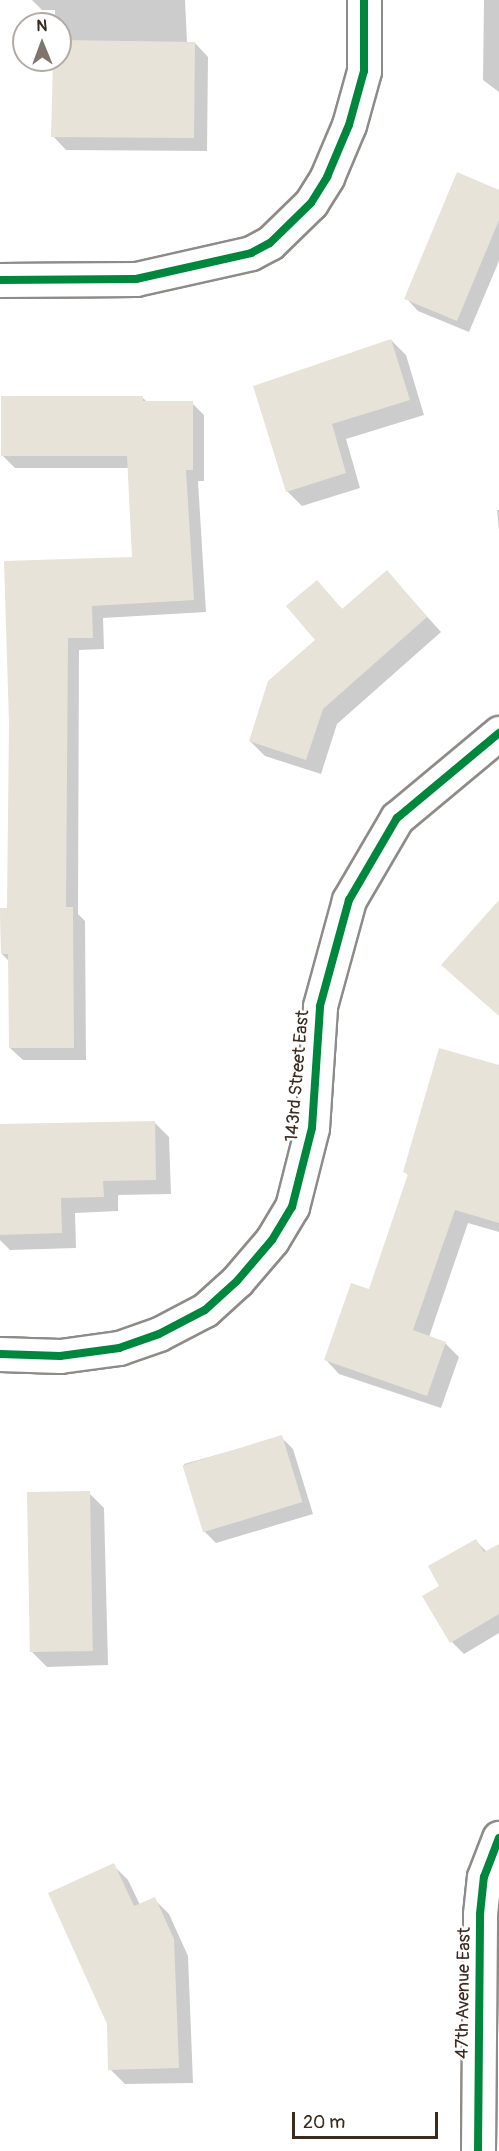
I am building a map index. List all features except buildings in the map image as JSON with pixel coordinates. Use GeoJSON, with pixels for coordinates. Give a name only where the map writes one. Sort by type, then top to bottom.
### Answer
{"type":"FeatureCollection","features":[{"type":"Feature","properties":{"kind":"street"},"geometry":{"type":"LineString","coordinates":[[0,280],[136,279],[250,254],[270,243],[311,203],[327,177],[349,125],[364,71],[364,0]]}},
{"type":"Feature","properties":{"kind":"street","name":"143rd Street East"},"geometry":{"type":"LineString","coordinates":[[0,1354],[84,1353],[119,1348],[159,1334],[205,1310],[237,1281],[272,1240],[292,1207],[312,1128],[320,1006],[349,900],[397,818],[499,733]]}},
{"type":"Feature","properties":{"kind":"street","name":"47th Avenue East"},"geometry":{"type":"LineString","coordinates":[[478,2151],[480,1914],[484,1877],[499,1838]]}},
{"type":"Feature","properties":{"kind":"cycle path"},"geometry":{"type":"LineString","coordinates":[[0,280],[136,279],[251,253],[270,243],[311,203],[327,177],[349,125],[364,71],[364,0]]}},
{"type":"Feature","properties":{"kind":"cycle path"},"geometry":{"type":"LineString","coordinates":[[0,1354],[60,1356],[119,1348],[159,1334],[205,1310],[237,1281],[272,1240],[292,1207],[312,1128],[320,1006],[349,900],[397,818],[499,733]]}},
{"type":"Feature","properties":{"kind":"cycle path"},"geometry":{"type":"LineString","coordinates":[[478,2151],[480,1914],[484,1877],[499,1838]]}}]}
